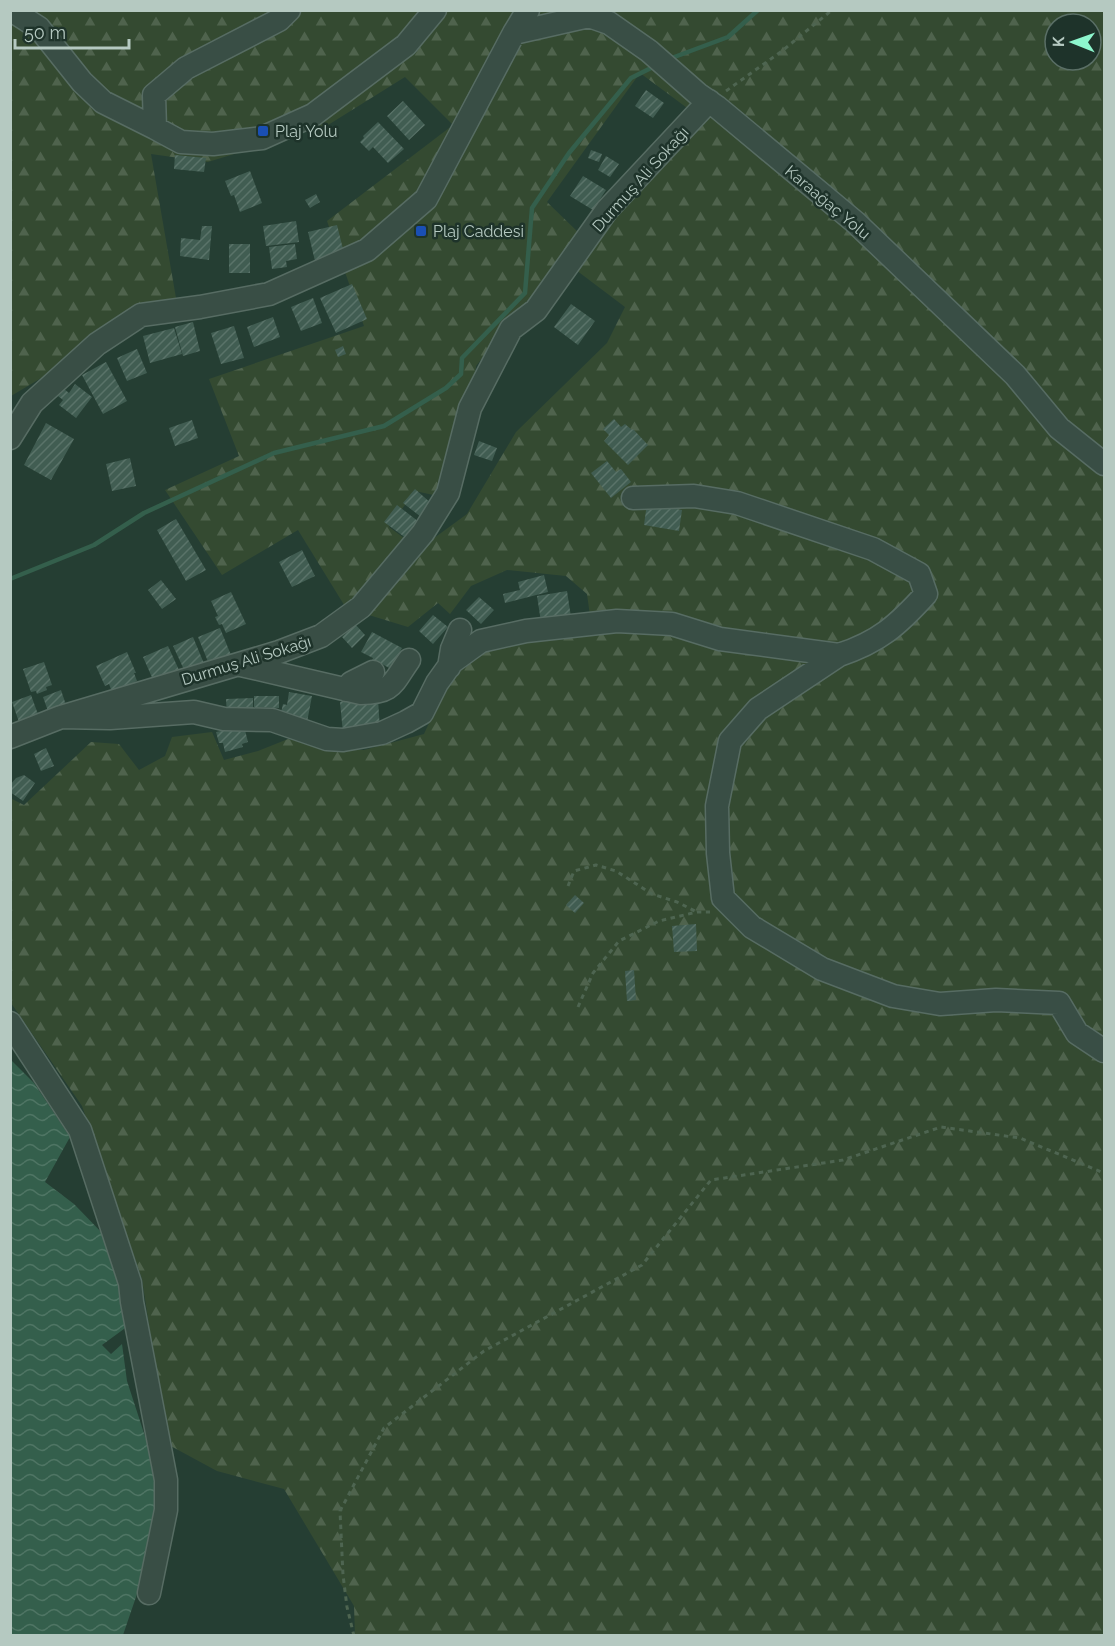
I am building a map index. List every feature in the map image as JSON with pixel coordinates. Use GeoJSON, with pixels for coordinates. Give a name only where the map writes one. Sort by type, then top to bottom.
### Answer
{"type":"FeatureCollection","features":[{"type":"Feature","properties":{"kind":"street"},"geometry":{"type":"LineString","coordinates":[[11,10],[39,28],[82,82],[103,102],[181,142],[213,144],[262,138],[313,115],[406,45],[435,10]]}},
{"type":"Feature","properties":{"kind":"street"},"geometry":{"type":"LineString","coordinates":[[156,128],[154,95],[186,68],[279,20],[289,10]]}},
{"type":"Feature","properties":{"kind":"street"},"geometry":{"type":"LineString","coordinates":[[10,438],[32,403],[97,344],[141,315],[269,294],[367,250],[426,199],[528,10]]}},
{"type":"Feature","properties":{"kind":"street","name":"Karaağaç Yolu"},"geometry":{"type":"LineString","coordinates":[[514,33],[589,16],[609,22],[649,51],[855,222],[1015,375],[1059,428],[1104,464]]}},
{"type":"Feature","properties":{"kind":"street","name":"Durmuş Ali Sokağı"},"geometry":{"type":"LineString","coordinates":[[10,737],[61,717],[279,652],[321,636],[361,607],[423,533],[448,493],[470,408],[511,329],[536,310],[607,210],[703,98]]}},
{"type":"Feature","properties":{"kind":"street"},"geometry":{"type":"LineString","coordinates":[[633,498],[694,496],[737,503],[873,549],[919,574],[926,594],[903,621],[864,647],[839,655],[758,709],[730,741],[717,806],[718,853],[723,898],[752,927],[822,969],[893,996],[940,1004],[996,1000],[1059,1003],[1077,1033],[1104,1051]]}},
{"type":"Feature","properties":{"kind":"street"},"geometry":{"type":"LineString","coordinates":[[61,717],[110,718],[194,712],[224,719],[272,720],[327,739],[343,740],[382,733],[422,712],[452,662],[481,641],[526,631],[617,621],[672,624],[720,639],[839,655]]}},
{"type":"Feature","properties":{"kind":"street"},"geometry":{"type":"LineString","coordinates":[[449,666],[452,649],[460,630]]}},
{"type":"Feature","properties":{"kind":"street"},"geometry":{"type":"LineString","coordinates":[[237,664],[346,690],[379,693],[390,688],[409,660]]}},
{"type":"Feature","properties":{"kind":"street"},"geometry":{"type":"LineString","coordinates":[[346,690],[351,683],[373,672]]}},
{"type":"Feature","properties":{"kind":"street"},"geometry":{"type":"LineString","coordinates":[[10,1023],[80,1130],[130,1283],[166,1480],[166,1510],[149,1593]]}},
{"type":"Feature","properties":{"kind":"path"},"geometry":{"type":"LineString","coordinates":[[703,98],[740,82],[832,10]]}},
{"type":"Feature","properties":{"kind":"path"},"geometry":{"type":"LineString","coordinates":[[567,886],[574,871],[596,865],[616,871],[652,894],[677,902],[697,912],[659,921],[619,941],[593,973],[578,1007]]}},
{"type":"Feature","properties":{"kind":"path"},"geometry":{"type":"LineString","coordinates":[[354,1635],[347,1607],[343,1575],[340,1511],[384,1428],[484,1351],[642,1265],[711,1180],[843,1160],[941,1127],[1020,1138],[1104,1173]]}},
{"type":"Feature","properties":{"kind":"green space"},"geometry":{"type":"Polygon","coordinates":[[[11,11],[1104,11],[1104,1635],[355,1635],[354,1606],[284,1489],[217,1471],[167,1444],[142,1279],[82,1106],[11,1003],[10,798],[24,805],[91,742],[119,744],[139,770],[165,756],[172,737],[212,732],[224,760],[258,751],[288,739],[329,749],[364,750],[424,734],[448,682],[477,655],[503,641],[592,630],[587,594],[566,576],[507,570],[471,586],[450,614],[438,603],[408,627],[346,608],[298,530],[222,575],[165,490],[239,456],[209,379],[364,326],[327,221],[453,125],[405,77],[328,125],[208,162],[151,154],[176,298],[11,396],[11,11]],[[640,73],[547,202],[580,234],[476,366],[472,402],[438,496],[415,491],[389,527],[419,549],[467,514],[516,432],[607,343],[625,307],[576,270],[631,198],[706,122],[640,73]]]}},
{"type":"Feature","properties":{"kind":"water"},"geometry":{"type":"Polygon","coordinates":[[[10,1059],[34,1083],[70,1137],[45,1182],[74,1204],[105,1236],[127,1284],[128,1326],[102,1345],[111,1354],[122,1344],[127,1381],[154,1464],[159,1503],[149,1559],[123,1635],[11,1635],[10,1059]]]}},
{"type":"Feature","properties":{"kind":"building"},"geometry":{"type":"Polygon","coordinates":[[[646,90],[664,103],[653,118],[635,106],[646,90]]]}},
{"type":"Feature","properties":{"kind":"building"},"geometry":{"type":"Polygon","coordinates":[[[403,101],[425,125],[409,140],[387,116],[403,101]]]}},
{"type":"Feature","properties":{"kind":"building"},"geometry":{"type":"Polygon","coordinates":[[[378,122],[404,149],[388,163],[373,147],[369,151],[360,142],[378,122]]]}},
{"type":"Feature","properties":{"kind":"building"},"geometry":{"type":"Polygon","coordinates":[[[591,150],[602,154],[599,162],[588,158],[591,150]]]}},
{"type":"Feature","properties":{"kind":"building"},"geometry":{"type":"Polygon","coordinates":[[[175,155],[206,158],[204,172],[174,169],[175,155]]]}},
{"type":"Feature","properties":{"kind":"building"},"geometry":{"type":"Polygon","coordinates":[[[606,156],[619,164],[610,177],[598,170],[606,156]]]}},
{"type":"Feature","properties":{"kind":"building"},"geometry":{"type":"Polygon","coordinates":[[[250,171],[262,203],[240,212],[234,195],[231,196],[225,181],[250,171]]]}},
{"type":"Feature","properties":{"kind":"building"},"geometry":{"type":"Polygon","coordinates":[[[583,176],[606,190],[593,210],[570,196],[583,176]]]}},
{"type":"Feature","properties":{"kind":"building"},"geometry":{"type":"Polygon","coordinates":[[[316,194],[320,202],[310,208],[305,200],[316,194]]]}},
{"type":"Feature","properties":{"kind":"building"},"geometry":{"type":"Polygon","coordinates":[[[296,221],[299,242],[266,246],[263,226],[296,221]]]}},
{"type":"Feature","properties":{"kind":"building"},"geometry":{"type":"Polygon","coordinates":[[[337,225],[344,253],[315,261],[308,232],[337,225]]]}},
{"type":"Feature","properties":{"kind":"building"},"geometry":{"type":"Polygon","coordinates":[[[202,226],[212,226],[209,260],[180,256],[181,238],[200,240],[202,226]]]}},
{"type":"Feature","properties":{"kind":"building"},"geometry":{"type":"Polygon","coordinates":[[[229,244],[250,244],[250,273],[229,273],[229,244]]]}},
{"type":"Feature","properties":{"kind":"building"},"geometry":{"type":"Polygon","coordinates":[[[295,244],[297,259],[286,261],[287,267],[272,269],[269,247],[295,244]]]}},
{"type":"Feature","properties":{"kind":"building"},"geometry":{"type":"Polygon","coordinates":[[[352,284],[367,319],[336,333],[320,298],[352,284]]]}},
{"type":"Feature","properties":{"kind":"building"},"geometry":{"type":"Polygon","coordinates":[[[313,298],[322,323],[301,331],[291,307],[313,298]]]}},
{"type":"Feature","properties":{"kind":"building"},"geometry":{"type":"Polygon","coordinates":[[[571,304],[595,321],[578,345],[554,327],[571,304]]]}},
{"type":"Feature","properties":{"kind":"building"},"geometry":{"type":"Polygon","coordinates":[[[273,317],[280,337],[254,347],[247,327],[273,317]]]}},
{"type":"Feature","properties":{"kind":"building"},"geometry":{"type":"Polygon","coordinates":[[[193,322],[200,351],[183,356],[175,327],[193,322]]]}},
{"type":"Feature","properties":{"kind":"building"},"geometry":{"type":"Polygon","coordinates":[[[234,326],[244,358],[221,364],[211,333],[234,326]]]}},
{"type":"Feature","properties":{"kind":"building"},"geometry":{"type":"Polygon","coordinates":[[[174,328],[182,354],[150,363],[143,336],[174,328]]]}},
{"type":"Feature","properties":{"kind":"building"},"geometry":{"type":"Polygon","coordinates":[[[343,346],[346,354],[338,357],[335,350],[343,346]]]}},
{"type":"Feature","properties":{"kind":"building"},"geometry":{"type":"Polygon","coordinates":[[[137,349],[147,373],[127,381],[117,358],[137,349]]]}},
{"type":"Feature","properties":{"kind":"building"},"geometry":{"type":"Polygon","coordinates":[[[106,362],[127,401],[103,414],[82,375],[106,362]]]}},
{"type":"Feature","properties":{"kind":"building"},"geometry":{"type":"Polygon","coordinates":[[[75,384],[92,397],[76,418],[59,405],[63,400],[58,396],[64,389],[69,393],[75,384]]]}},
{"type":"Feature","properties":{"kind":"building"},"geometry":{"type":"Polygon","coordinates":[[[614,419],[621,427],[625,424],[633,429],[648,445],[628,465],[604,441],[609,435],[603,429],[614,419]]]}},
{"type":"Feature","properties":{"kind":"building"},"geometry":{"type":"Polygon","coordinates":[[[192,420],[198,438],[175,446],[169,428],[192,420]]]}},
{"type":"Feature","properties":{"kind":"building"},"geometry":{"type":"Polygon","coordinates":[[[46,423],[74,439],[51,480],[24,465],[46,423]]]}},
{"type":"Feature","properties":{"kind":"building"},"geometry":{"type":"Polygon","coordinates":[[[479,441],[497,448],[492,461],[474,455],[479,441]]]}},
{"type":"Feature","properties":{"kind":"building"},"geometry":{"type":"Polygon","coordinates":[[[130,458],[136,486],[112,491],[106,464],[130,458]]]}},
{"type":"Feature","properties":{"kind":"building"},"geometry":{"type":"Polygon","coordinates":[[[607,461],[616,472],[621,469],[631,482],[611,498],[591,473],[607,461]]]}},
{"type":"Feature","properties":{"kind":"building"},"geometry":{"type":"Polygon","coordinates":[[[415,489],[432,504],[421,517],[403,503],[415,489]]]}},
{"type":"Feature","properties":{"kind":"building"},"geometry":{"type":"Polygon","coordinates":[[[647,503],[682,510],[679,531],[644,525],[647,503]]]}},
{"type":"Feature","properties":{"kind":"building"},"geometry":{"type":"Polygon","coordinates":[[[397,505],[423,525],[410,541],[384,522],[397,505]]]}},
{"type":"Feature","properties":{"kind":"building"},"geometry":{"type":"Polygon","coordinates":[[[176,519],[206,570],[186,581],[157,530],[176,519]]]}},
{"type":"Feature","properties":{"kind":"building"},"geometry":{"type":"Polygon","coordinates":[[[302,550],[315,576],[292,587],[279,562],[302,550]]]}},
{"type":"Feature","properties":{"kind":"building"},"geometry":{"type":"Polygon","coordinates":[[[544,575],[548,592],[505,603],[503,594],[520,590],[518,582],[544,575]]]}},
{"type":"Feature","properties":{"kind":"building"},"geometry":{"type":"Polygon","coordinates":[[[161,580],[176,599],[162,609],[148,590],[161,580]]]}},
{"type":"Feature","properties":{"kind":"building"},"geometry":{"type":"Polygon","coordinates":[[[567,591],[571,617],[541,622],[537,596],[567,591]]]}},
{"type":"Feature","properties":{"kind":"building"},"geometry":{"type":"Polygon","coordinates":[[[231,592],[246,624],[226,633],[222,624],[219,625],[215,617],[218,616],[211,601],[231,592]]]}},
{"type":"Feature","properties":{"kind":"building"},"geometry":{"type":"Polygon","coordinates":[[[479,597],[494,610],[481,624],[466,610],[479,597]]]}},
{"type":"Feature","properties":{"kind":"building"},"geometry":{"type":"Polygon","coordinates":[[[433,615],[448,627],[433,644],[419,631],[433,615]]]}},
{"type":"Feature","properties":{"kind":"building"},"geometry":{"type":"Polygon","coordinates":[[[355,624],[365,635],[352,648],[342,637],[355,624]]]}},
{"type":"Feature","properties":{"kind":"building"},"geometry":{"type":"Polygon","coordinates":[[[220,628],[233,660],[211,669],[198,637],[220,628]]]}},
{"type":"Feature","properties":{"kind":"building"},"geometry":{"type":"Polygon","coordinates":[[[372,632],[402,648],[391,669],[382,664],[380,668],[371,663],[373,658],[361,652],[372,632]]]}},
{"type":"Feature","properties":{"kind":"building"},"geometry":{"type":"Polygon","coordinates":[[[193,637],[205,666],[186,674],[173,646],[193,637]]]}},
{"type":"Feature","properties":{"kind":"building"},"geometry":{"type":"Polygon","coordinates":[[[168,646],[179,670],[154,682],[143,657],[168,646]]]}},
{"type":"Feature","properties":{"kind":"building"},"geometry":{"type":"Polygon","coordinates":[[[127,652],[136,673],[134,673],[137,681],[135,682],[138,689],[112,692],[109,684],[105,686],[96,666],[127,652]]]}},
{"type":"Feature","properties":{"kind":"building"},"geometry":{"type":"Polygon","coordinates":[[[44,662],[52,685],[37,694],[36,691],[31,692],[23,669],[44,662]]]}},
{"type":"Feature","properties":{"kind":"building"},"geometry":{"type":"Polygon","coordinates":[[[61,690],[67,708],[49,714],[43,697],[61,690]]]}},
{"type":"Feature","properties":{"kind":"building"},"geometry":{"type":"Polygon","coordinates":[[[289,692],[312,696],[307,722],[280,717],[283,704],[287,705],[289,692]]]}},
{"type":"Feature","properties":{"kind":"building"},"geometry":{"type":"Polygon","coordinates":[[[31,695],[39,717],[20,725],[12,702],[31,695]]]}},
{"type":"Feature","properties":{"kind":"building"},"geometry":{"type":"Polygon","coordinates":[[[254,696],[279,696],[279,708],[254,707],[254,696]]]}},
{"type":"Feature","properties":{"kind":"building"},"geometry":{"type":"Polygon","coordinates":[[[253,698],[253,716],[227,716],[226,699],[253,698]]]}},
{"type":"Feature","properties":{"kind":"building"},"geometry":{"type":"Polygon","coordinates":[[[378,699],[380,730],[343,733],[340,702],[378,699]]]}},
{"type":"Feature","properties":{"kind":"building"},"geometry":{"type":"Polygon","coordinates":[[[238,727],[239,731],[245,730],[248,742],[242,744],[243,747],[225,752],[223,743],[219,743],[216,732],[238,727]]]}},
{"type":"Feature","properties":{"kind":"building"},"geometry":{"type":"Polygon","coordinates":[[[46,748],[54,766],[41,771],[34,754],[46,748]]]}},
{"type":"Feature","properties":{"kind":"building"},"geometry":{"type":"Polygon","coordinates":[[[24,775],[35,783],[23,801],[10,792],[10,785],[16,778],[24,775]]]}},
{"type":"Feature","properties":{"kind":"building"},"geometry":{"type":"Polygon","coordinates":[[[575,895],[584,903],[575,913],[566,905],[575,895]]]}},
{"type":"Feature","properties":{"kind":"building"},"geometry":{"type":"Polygon","coordinates":[[[696,924],[697,951],[674,952],[672,926],[696,924]]]}},
{"type":"Feature","properties":{"kind":"building"},"geometry":{"type":"Polygon","coordinates":[[[634,970],[636,1000],[627,1001],[625,971],[634,970]]]}},
{"type":"Feature","properties":{"kind":"waterway"},"geometry":{"type":"LineString","coordinates":[[669,59],[728,37],[758,10]]}},
{"type":"Feature","properties":{"kind":"waterway"},"geometry":{"type":"LineString","coordinates":[[10,579],[94,545],[144,513],[274,453],[384,426],[446,388],[461,374],[462,358],[525,293],[532,208],[569,153],[631,78],[657,65]]}},
{"type":"Feature","properties":{"kind":"place","name":"Plaj Yolu"},"geometry":{"type":"Point","coordinates":[263,131]}},
{"type":"Feature","properties":{"kind":"place","name":"Plaj Caddesi"},"geometry":{"type":"Point","coordinates":[421,231]}}]}
